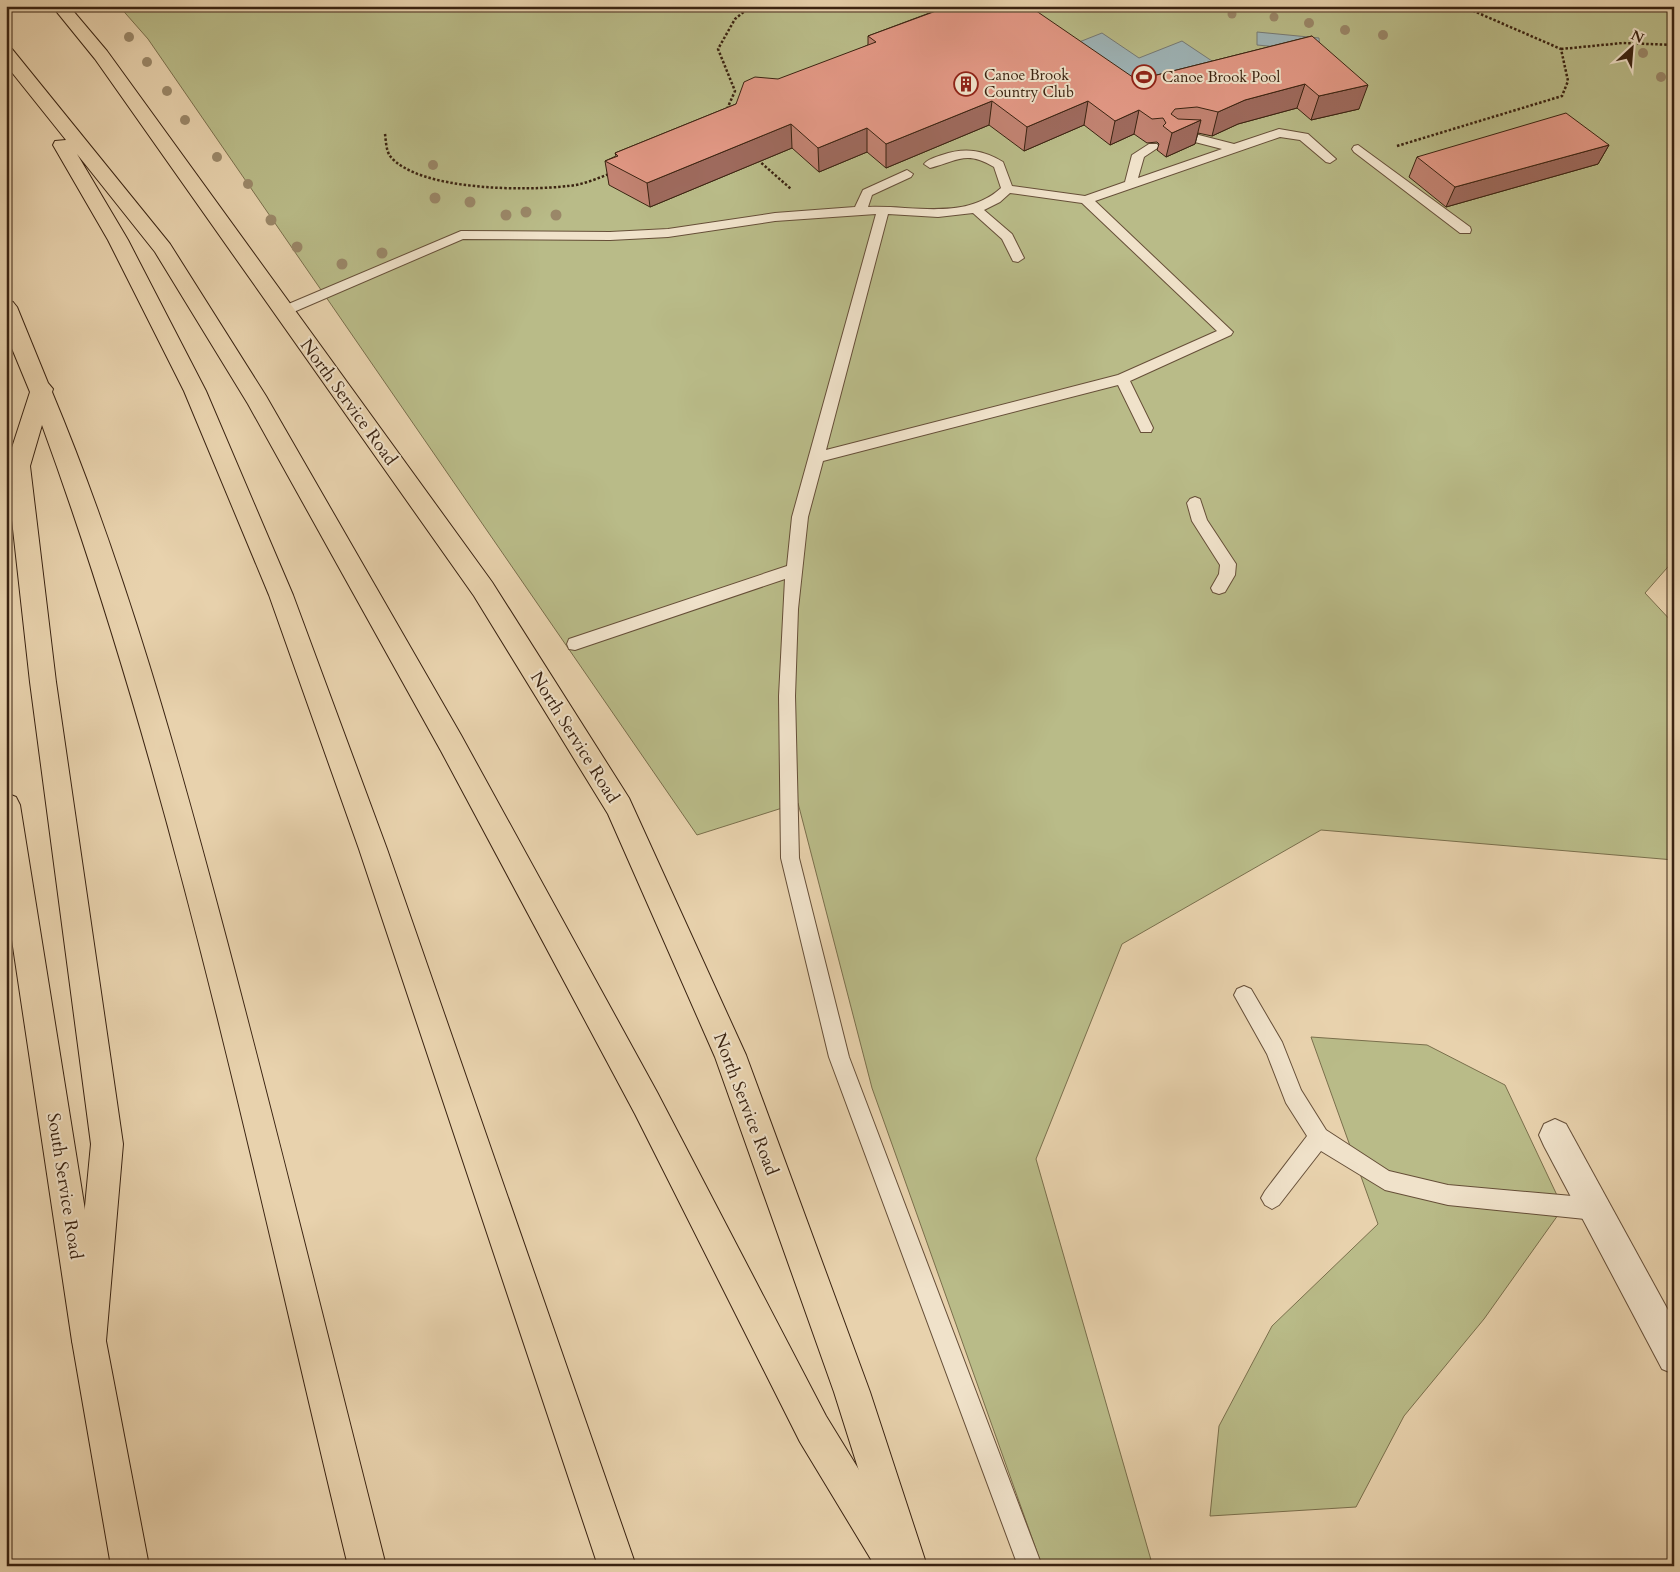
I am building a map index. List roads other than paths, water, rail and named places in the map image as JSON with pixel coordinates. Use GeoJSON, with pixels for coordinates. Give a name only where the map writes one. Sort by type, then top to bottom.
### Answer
{"type":"FeatureCollection","features":[{"type":"Feature","properties":{"kind":"main road","name":"North Service Road"},"geometry":{"type":"LineString","coordinates":[[60,6],[101,55],[483,589],[618,807],[730,1055],[852,1392],[908,1566]]}},
{"type":"Feature","properties":{"kind":"main road"},"geometry":{"type":"LineString","coordinates":[[6,53],[163,249],[258,402],[446,735],[641,1095],[812,1429],[897,1566]]}},
{"type":"Feature","properties":{"kind":"main road"},"geometry":{"type":"LineString","coordinates":[[6,57],[52,128],[118,240],[191,382],[281,595],[376,859],[617,1566]]}},
{"type":"Feature","properties":{"kind":"main road"},"geometry":{"type":"LineString","coordinates":[[6,307],[42,390],[132,648],[208,922],[367,1566]]}},
{"type":"Feature","properties":{"kind":"main road"},"geometry":{"type":"LineString","coordinates":[[42,390],[18,466],[43,682],[107,1144],[89,1342]]}},
{"type":"Feature","properties":{"kind":"main road","name":"South Service Road"},"geometry":{"type":"LineString","coordinates":[[6,805],[89,1342],[130,1566]]}},
{"type":"Feature","properties":{"kind":"street"},"geometry":{"type":"LineString","coordinates":[[1555,1135],[1674,1357]]}},
{"type":"Feature","properties":{"kind":"lane"},"geometry":{"type":"LineString","coordinates":[[1007,189],[1086,200],[1279,133],[1292,134],[1304,138],[1330,159]]}},
{"type":"Feature","properties":{"kind":"lane"},"geometry":{"type":"LineString","coordinates":[[1173,138],[1191,137],[1234,148]]}},
{"type":"Feature","properties":{"kind":"lane"},"geometry":{"type":"LineString","coordinates":[[1130,185],[1138,155],[1153,147]]}},
{"type":"Feature","properties":{"kind":"lane"},"geometry":{"type":"LineString","coordinates":[[1362,152],[1465,230]]}},
{"type":"Feature","properties":{"kind":"lane"},"geometry":{"type":"LineString","coordinates":[[930,164],[956,154],[978,154],[999,165],[1007,189]]}},
{"type":"Feature","properties":{"kind":"lane"},"geometry":{"type":"LineString","coordinates":[[860,211],[867,193],[907,174]]}},
{"type":"Feature","properties":{"kind":"lane"},"geometry":{"type":"LineString","coordinates":[[284,311],[461,236],[610,236],[668,233],[815,213],[883,210],[938,213],[976,209],[996,199],[1007,189]]}},
{"type":"Feature","properties":{"kind":"lane"},"geometry":{"type":"LineString","coordinates":[[817,458],[1122,379],[1226,332],[1086,200]]}},
{"type":"Feature","properties":{"kind":"lane"},"geometry":{"type":"LineString","coordinates":[[976,209],[1007,237],[1018,258]]}},
{"type":"Feature","properties":{"kind":"lane"},"geometry":{"type":"LineString","coordinates":[[883,210],[800,518],[790,609],[787,696],[790,858],[839,1057],[1030,1566]]}},
{"type":"Feature","properties":{"kind":"lane"},"geometry":{"type":"LineString","coordinates":[[1122,379],[1146,428]]}},
{"type":"Feature","properties":{"kind":"lane"},"geometry":{"type":"LineString","coordinates":[[1195,503],[1200,521],[1228,564],[1227,575],[1219,588]]}},
{"type":"Feature","properties":{"kind":"lane"},"geometry":{"type":"LineString","coordinates":[[575,644],[794,570]]}},
{"type":"Feature","properties":{"kind":"lane"},"geometry":{"type":"LineString","coordinates":[[1244,995],[1275,1049],[1292,1096],[1318,1137],[1385,1180],[1448,1195],[1595,1209]]}},
{"type":"Feature","properties":{"kind":"lane"},"geometry":{"type":"LineString","coordinates":[[1272,1198],[1318,1137]]}},
{"type":"Feature","properties":{"kind":"water"},"geometry":{"type":"Polygon","coordinates":[[[1257,32],[1319,38],[1320,51],[1257,45],[1257,32]]]}},
{"type":"Feature","properties":{"kind":"water","name":"Canoe Brook Pool"},"geometry":{"type":"Polygon","coordinates":[[[1102,33],[1139,58],[1182,41],[1212,61],[1136,92],[1069,46],[1102,33]]]}},
{"type":"Feature","properties":{"kind":"place","name":"Canoe Brook Pool"},"geometry":{"type":"Point","coordinates":[1144,77]}},
{"type":"Feature","properties":{"kind":"place","name":"Canoe Brook Country Club"},"geometry":{"type":"Point","coordinates":[966,84]}}]}
